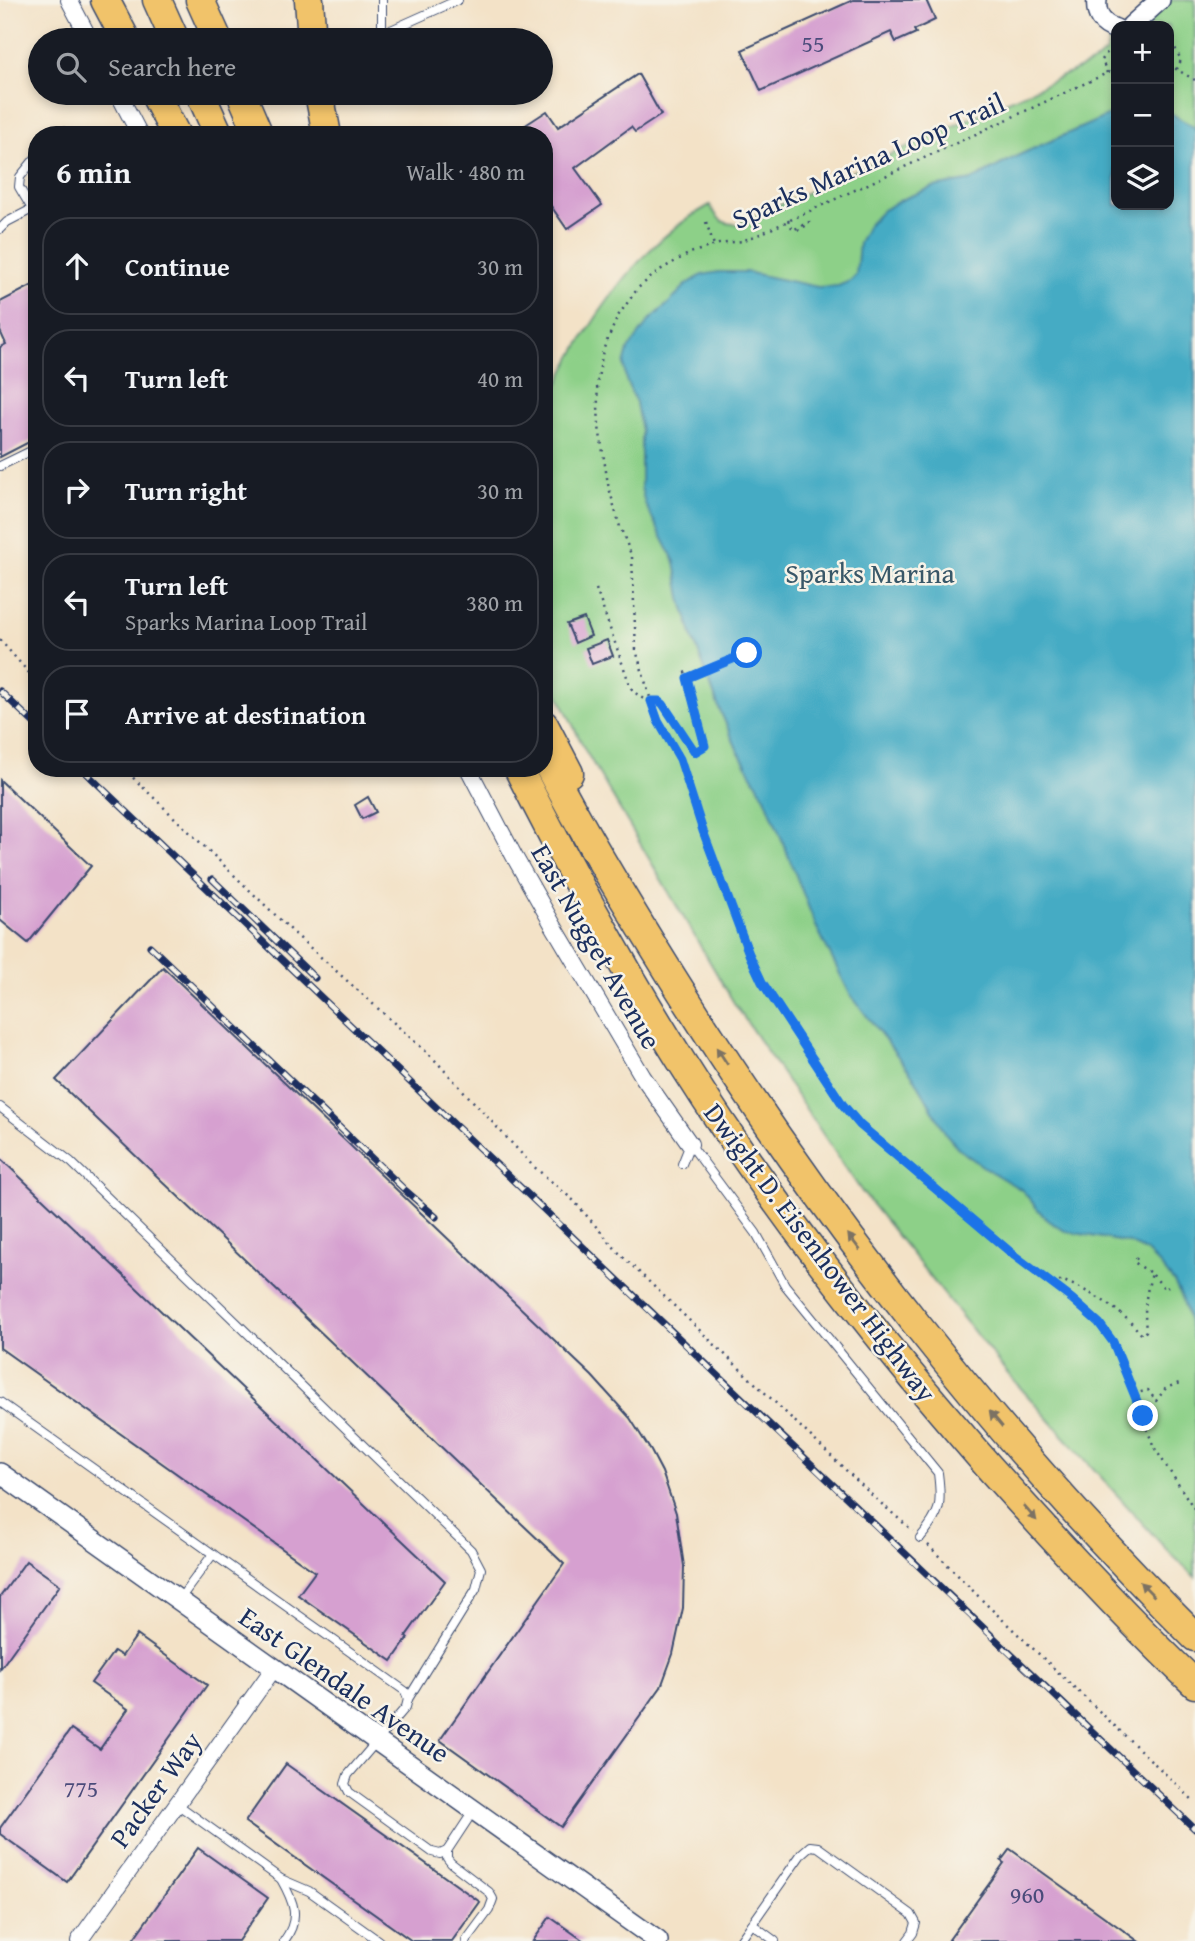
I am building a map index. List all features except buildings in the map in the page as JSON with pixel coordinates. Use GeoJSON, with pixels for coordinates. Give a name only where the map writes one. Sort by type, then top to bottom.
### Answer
{"type":"FeatureCollection","features":[{"type":"Feature","properties":{"kind":"highway"},"geometry":{"type":"LineString","coordinates":[[105,0],[120,28]]}},
{"type":"Feature","properties":{"kind":"highway"},"geometry":{"type":"LineString","coordinates":[[157,0],[170,28]]}},
{"type":"Feature","properties":{"kind":"highway"},"geometry":{"type":"LineString","coordinates":[[200,0],[213,28]]}},
{"type":"Feature","properties":{"kind":"highway"},"geometry":{"type":"LineString","coordinates":[[309,0],[311,28]]}},
{"type":"Feature","properties":{"kind":"highway"},"geometry":{"type":"LineString","coordinates":[[160,105],[171,126]]}},
{"type":"Feature","properties":{"kind":"highway"},"geometry":{"type":"LineString","coordinates":[[205,105],[215,126]]}},
{"type":"Feature","properties":{"kind":"highway"},"geometry":{"type":"LineString","coordinates":[[246,105],[256,126]]}},
{"type":"Feature","properties":{"kind":"highway"},"geometry":{"type":"LineString","coordinates":[[321,105],[325,126]]}},
{"type":"Feature","properties":{"kind":"highway"},"geometry":{"type":"LineString","coordinates":[[553,742],[611,851],[628,906]]}},
{"type":"Feature","properties":{"kind":"highway","name":"Dwight D. Eisenhower Highway"},"geometry":{"type":"LineString","coordinates":[[553,773],[628,906],[718,1050],[776,1137],[851,1238],[946,1360],[1041,1473],[1095,1535],[1195,1637]]}},
{"type":"Feature","properties":{"kind":"highway"},"geometry":{"type":"LineString","coordinates":[[508,777],[572,896],[624,968]]}},
{"type":"Feature","properties":{"kind":"highway","name":"Dwight D. Eisenhower Highway"},"geometry":{"type":"LineString","coordinates":[[523,777],[624,968],[684,1066],[754,1171],[919,1387],[1048,1534],[1195,1684]]}},
{"type":"Feature","properties":{"kind":"street"},"geometry":{"type":"LineString","coordinates":[[69,0],[84,28]]}},
{"type":"Feature","properties":{"kind":"street"},"geometry":{"type":"LineString","coordinates":[[1138,15],[1160,0]]}},
{"type":"Feature","properties":{"kind":"street"},"geometry":{"type":"LineString","coordinates":[[1096,1],[1100,18],[1111,28]]}},
{"type":"Feature","properties":{"kind":"street"},"geometry":{"type":"LineString","coordinates":[[124,105],[135,126]]}},
{"type":"Feature","properties":{"kind":"street","name":"East Nugget Avenue"},"geometry":{"type":"LineString","coordinates":[[473,777],[553,925],[643,1077],[690,1144]]}},
{"type":"Feature","properties":{"kind":"street","name":"East Glendale Avenue"},"geometry":{"type":"LineString","coordinates":[[0,1473],[658,1941]]}},
{"type":"Feature","properties":{"kind":"street","name":"Packer Way"},"geometry":{"type":"LineString","coordinates":[[79,1941],[274,1668]]}},
{"type":"Feature","properties":{"kind":"lane"},"geometry":{"type":"LineString","coordinates":[[382,0],[382,28]]}},
{"type":"Feature","properties":{"kind":"lane"},"geometry":{"type":"LineString","coordinates":[[395,28],[458,0]]}},
{"type":"Feature","properties":{"kind":"lane"},"geometry":{"type":"LineString","coordinates":[[28,167],[20,177],[19,187],[28,200]]}},
{"type":"Feature","properties":{"kind":"lane"},"geometry":{"type":"LineString","coordinates":[[0,229],[7,222],[28,211]]}},
{"type":"Feature","properties":{"kind":"lane"},"geometry":{"type":"LineString","coordinates":[[0,466],[28,452]]}},
{"type":"Feature","properties":{"kind":"lane"},"geometry":{"type":"LineString","coordinates":[[0,1107],[71,1162],[471,1550],[481,1569],[476,1589],[408,1699],[406,1707],[348,1775],[345,1784],[349,1792],[432,1852],[440,1854],[447,1851],[475,1810]]}},
{"type":"Feature","properties":{"kind":"lane"},"geometry":{"type":"LineString","coordinates":[[690,1144],[755,1233],[785,1285],[938,1473],[941,1498],[935,1521],[920,1538]]}},
{"type":"Feature","properties":{"kind":"lane"},"geometry":{"type":"LineString","coordinates":[[682,1164],[690,1144]]}},
{"type":"Feature","properties":{"kind":"lane"},"geometry":{"type":"LineString","coordinates":[[0,1402],[405,1691],[408,1699]]}},
{"type":"Feature","properties":{"kind":"lane"},"geometry":{"type":"LineString","coordinates":[[179,1600],[213,1554]]}},
{"type":"Feature","properties":{"kind":"lane"},"geometry":{"type":"LineString","coordinates":[[177,1804],[281,1879],[309,1891],[379,1941]]}},
{"type":"Feature","properties":{"kind":"lane"},"geometry":{"type":"LineString","coordinates":[[740,1941],[802,1853],[810,1846],[818,1847],[911,1914],[916,1923],[907,1941]]}},
{"type":"Feature","properties":{"kind":"lane"},"geometry":{"type":"LineString","coordinates":[[447,1851],[447,1858],[451,1863],[489,1892],[493,1899],[489,1910],[466,1941]]}},
{"type":"Feature","properties":{"kind":"lane"},"geometry":{"type":"LineString","coordinates":[[281,1879],[290,1895],[295,1913],[293,1928],[284,1941]]}},
{"type":"Feature","properties":{"kind":"lane"},"geometry":{"type":"LineString","coordinates":[[752,1924],[775,1941]]}},
{"type":"Feature","properties":{"kind":"path"},"geometry":{"type":"LineString","coordinates":[[1174,46],[1181,60],[1177,69]]}},
{"type":"Feature","properties":{"kind":"path"},"geometry":{"type":"LineString","coordinates":[[1107,73],[1102,60],[1108,51]]}},
{"type":"Feature","properties":{"kind":"path"},"geometry":{"type":"LineString","coordinates":[[1174,68],[1195,80]]}},
{"type":"Feature","properties":{"kind":"path","name":"Sparks Marina Loop Trail"},"geometry":{"type":"LineString","coordinates":[[1111,71],[742,241],[714,245],[690,253],[660,270],[638,288],[618,316],[603,350],[597,384],[599,427],[608,484],[632,557],[636,650],[658,721],[680,759],[703,831],[762,982],[843,1105],[860,1125],[1099,1323],[1113,1342],[1154,1447],[1195,1510]]}},
{"type":"Feature","properties":{"kind":"path"},"geometry":{"type":"LineString","coordinates":[[935,132],[942,149]]}},
{"type":"Feature","properties":{"kind":"path"},"geometry":{"type":"LineString","coordinates":[[788,220],[793,230],[808,222],[809,224],[798,230]]}},
{"type":"Feature","properties":{"kind":"path"},"geometry":{"type":"LineString","coordinates":[[706,222],[714,245]]}},
{"type":"Feature","properties":{"kind":"path"},"geometry":{"type":"LineString","coordinates":[[596,589],[631,688],[641,699],[663,704],[695,752],[705,746],[684,668]]}},
{"type":"Feature","properties":{"kind":"path"},"geometry":{"type":"LineString","coordinates":[[0,640],[28,672]]}},
{"type":"Feature","properties":{"kind":"path"},"geometry":{"type":"LineString","coordinates":[[687,678],[747,653]]}},
{"type":"Feature","properties":{"kind":"path"},"geometry":{"type":"LineString","coordinates":[[131,777],[295,934],[432,1058],[532,1165],[573,1200],[620,1254],[1195,1802]]}},
{"type":"Feature","properties":{"kind":"path"},"geometry":{"type":"LineString","coordinates":[[1136,1258],[1135,1262],[1152,1274],[1165,1289],[1168,1287]]}},
{"type":"Feature","properties":{"kind":"path"},"geometry":{"type":"LineString","coordinates":[[1055,1287],[1061,1280],[1112,1306],[1131,1321],[1142,1335],[1146,1331],[1144,1309],[1152,1274]]}},
{"type":"Feature","properties":{"kind":"path"},"geometry":{"type":"LineString","coordinates":[[1134,1394],[1148,1390],[1156,1401],[1166,1388],[1182,1382]]}},
{"type":"Feature","properties":{"kind":"green space","name":"Sparks Marina"},"geometry":{"type":"Polygon","coordinates":[[[1164,0],[1195,0],[1195,1577],[1165,1548],[1008,1374],[862,1192],[734,1003],[585,750],[553,684],[553,397],[572,357],[621,283],[661,240],[692,215],[710,205],[721,220],[738,224],[1096,61],[1106,52],[1110,40],[1111,210],[1174,210],[1174,21],[1145,21],[1164,0]]]}},
{"type":"Feature","properties":{"kind":"water","name":"Sparks Marina"},"geometry":{"type":"Polygon","coordinates":[[[1111,114],[1111,210],[1174,210],[1174,115],[1195,128],[1195,1346],[1183,1300],[1174,1282],[1160,1265],[1146,1251],[1129,1243],[1065,1231],[1046,1219],[1022,1190],[960,1150],[946,1134],[916,1080],[850,994],[816,926],[765,797],[737,749],[719,708],[693,638],[681,598],[675,562],[645,504],[641,487],[641,431],[636,403],[626,380],[624,365],[628,350],[649,321],[686,285],[702,275],[746,272],[818,287],[838,286],[856,275],[859,243],[868,225],[883,210],[933,187],[972,180],[1019,155],[1111,114]]]}},
{"type":"Feature","properties":{"kind":"railway"},"geometry":{"type":"LineString","coordinates":[[0,691],[28,717]]}},
{"type":"Feature","properties":{"kind":"railway"},"geometry":{"type":"LineString","coordinates":[[90,777],[1195,1829]]}},
{"type":"Feature","properties":{"kind":"railway"},"geometry":{"type":"LineString","coordinates":[[212,879],[315,978]]}},
{"type":"Feature","properties":{"kind":"railway"},"geometry":{"type":"LineString","coordinates":[[150,946],[436,1217]]}},
{"type":"Feature","properties":{"kind":"route"},"geometry":{"type":"LineString","coordinates":[[747,653],[687,678],[705,746],[695,752],[663,704],[651,701],[658,721],[680,759],[703,831],[762,982],[843,1105],[860,1125],[1099,1323],[1113,1342],[1143,1416]]}}]}
